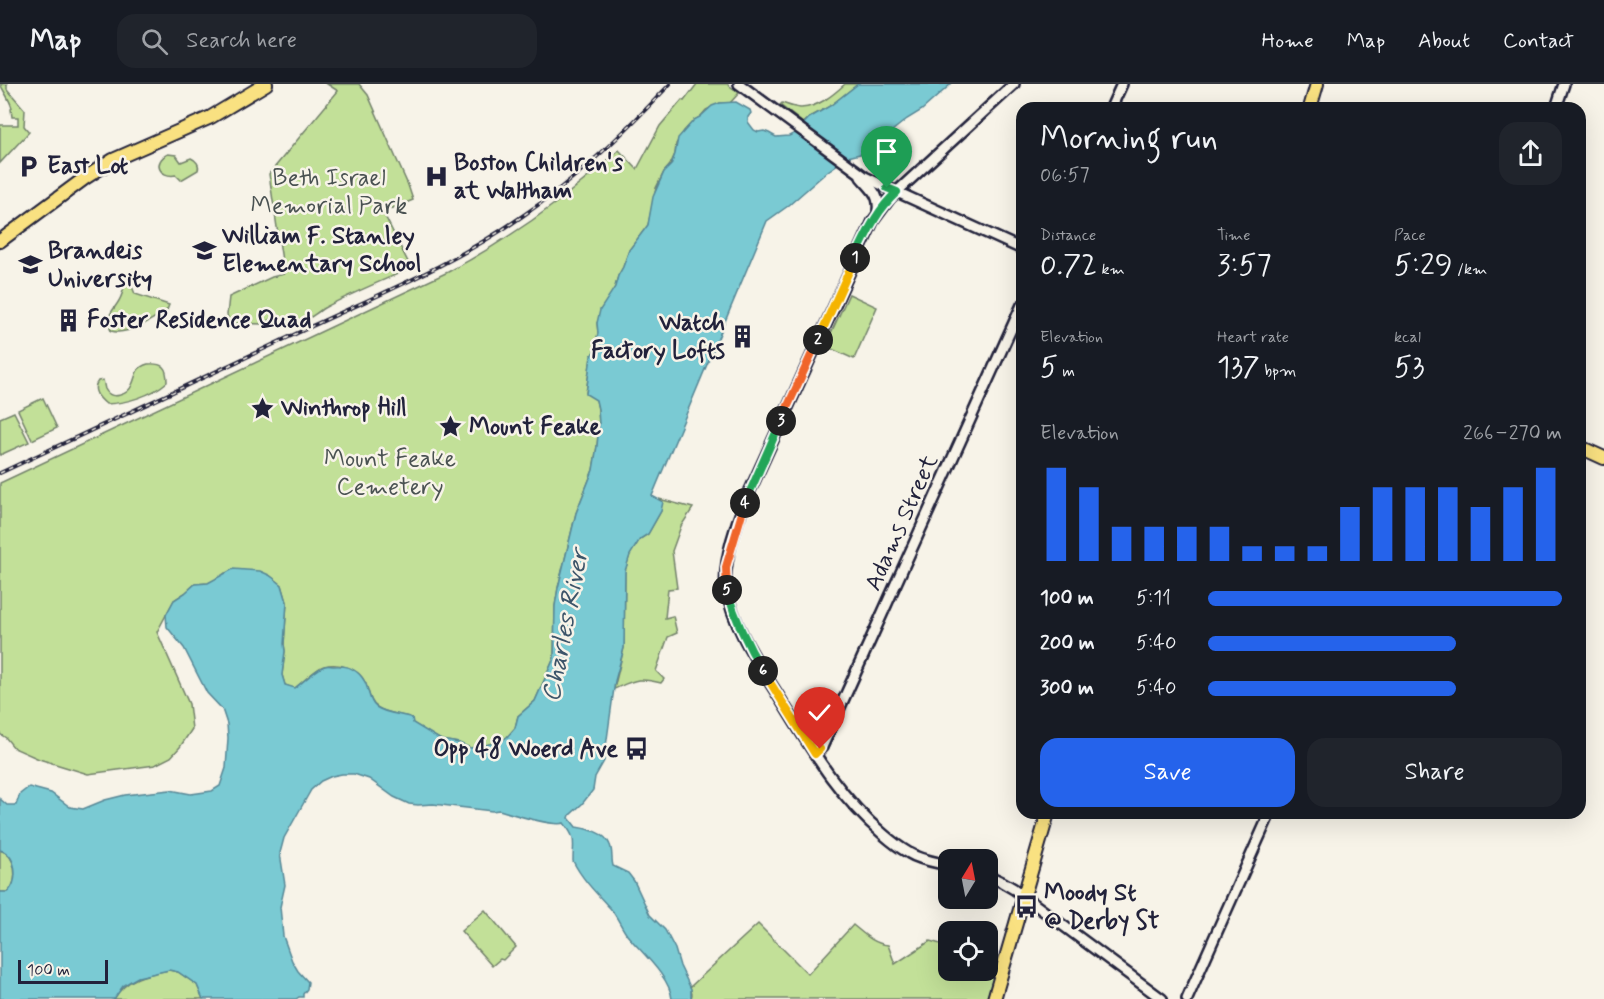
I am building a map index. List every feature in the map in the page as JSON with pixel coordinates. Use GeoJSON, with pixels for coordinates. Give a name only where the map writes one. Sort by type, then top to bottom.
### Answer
{"type":"FeatureCollection","features":[{"type":"Feature","properties":{"kind":"main road"},"geometry":{"type":"LineString","coordinates":[[0,241],[113,160],[211,117],[266,84]]}},
{"type":"Feature","properties":{"kind":"main road"},"geometry":{"type":"LineString","coordinates":[[1312,102],[1317,84]]}},
{"type":"Feature","properties":{"kind":"main road"},"geometry":{"type":"LineString","coordinates":[[1586,450],[1604,458]]}},
{"type":"Feature","properties":{"kind":"main road"},"geometry":{"type":"LineString","coordinates":[[994,999],[1046,819]]}},
{"type":"Feature","properties":{"kind":"street"},"geometry":{"type":"LineString","coordinates":[[739,84],[869,178],[1016,246]]}},
{"type":"Feature","properties":{"kind":"street"},"geometry":{"type":"LineString","coordinates":[[938,862],[914,856],[886,836],[847,799],[831,778],[748,646],[729,597],[726,570],[747,497],[869,228],[878,213],[897,192],[1014,84]]}},
{"type":"Feature","properties":{"kind":"street"},"geometry":{"type":"LineString","coordinates":[[1114,102],[1122,84]]}},
{"type":"Feature","properties":{"kind":"street"},"geometry":{"type":"LineString","coordinates":[[1558,102],[1564,84]]}},
{"type":"Feature","properties":{"kind":"street"},"geometry":{"type":"LineString","coordinates":[[851,167],[877,195],[878,213]]}},
{"type":"Feature","properties":{"kind":"street","name":"Adams Street"},"geometry":{"type":"LineString","coordinates":[[815,754],[822,747],[1016,318]]}},
{"type":"Feature","properties":{"kind":"street"},"geometry":{"type":"LineString","coordinates":[[1187,999],[1267,819]]}},
{"type":"Feature","properties":{"kind":"street"},"geometry":{"type":"LineString","coordinates":[[998,880],[1024,896],[1162,999]]}},
{"type":"Feature","properties":{"kind":"green space"},"geometry":{"type":"Polygon","coordinates":[[[0,84],[7,84],[7,89],[25,110],[24,126],[29,132],[0,163],[0,125],[18,125],[18,117],[12,117],[11,105],[0,84]]]}},
{"type":"Feature","properties":{"kind":"green space","name":"Beth Israel Memorial Park"},"geometry":{"type":"Polygon","coordinates":[[[327,84],[359,84],[368,95],[413,200],[383,212],[411,268],[324,308],[296,326],[285,326],[282,319],[277,316],[263,324],[230,323],[227,315],[229,297],[272,277],[284,274],[269,174],[338,91],[327,84]]]}},
{"type":"Feature","properties":{"kind":"green space","name":"Mount Feake Cemetery"},"geometry":{"type":"Polygon","coordinates":[[[697,84],[727,84],[739,93],[730,103],[720,103],[706,110],[684,131],[676,144],[670,165],[656,188],[648,225],[629,250],[615,287],[597,323],[598,333],[595,350],[591,357],[586,393],[596,400],[598,409],[597,446],[593,470],[576,513],[558,588],[555,606],[554,658],[535,701],[518,716],[515,728],[507,737],[501,741],[470,748],[441,740],[412,723],[412,718],[390,713],[377,707],[372,702],[362,677],[348,667],[324,666],[294,689],[285,685],[282,675],[287,602],[282,585],[269,575],[225,573],[208,583],[195,584],[174,600],[157,632],[189,704],[192,729],[171,757],[155,765],[88,774],[39,759],[14,748],[0,734],[0,483],[448,272],[538,217],[619,150],[637,169],[660,126],[697,84]]]}},
{"type":"Feature","properties":{"kind":"green space"},"geometry":{"type":"Polygon","coordinates":[[[845,84],[858,84],[803,123],[780,105],[782,103],[794,107],[808,107],[820,103],[845,84]]]}},
{"type":"Feature","properties":{"kind":"green space"},"geometry":{"type":"Polygon","coordinates":[[[168,154],[176,155],[181,162],[193,159],[198,165],[198,170],[181,180],[176,175],[165,174],[159,165],[163,157],[168,154]]]}},
{"type":"Feature","properties":{"kind":"green space"},"geometry":{"type":"Polygon","coordinates":[[[126,278],[129,279],[135,294],[169,305],[167,310],[140,326],[125,331],[111,331],[110,316],[120,299],[126,278]]]}},
{"type":"Feature","properties":{"kind":"green space"},"geometry":{"type":"Polygon","coordinates":[[[849,294],[877,307],[854,359],[825,346],[849,294]]]}},
{"type":"Feature","properties":{"kind":"green space"},"geometry":{"type":"Polygon","coordinates":[[[148,364],[161,365],[166,373],[167,382],[154,391],[130,400],[106,404],[97,394],[96,384],[103,380],[105,389],[111,395],[127,392],[138,370],[148,364]]]}},
{"type":"Feature","properties":{"kind":"green space"},"geometry":{"type":"Polygon","coordinates":[[[43,398],[57,428],[32,440],[18,410],[43,398]]]}},
{"type":"Feature","properties":{"kind":"green space"},"geometry":{"type":"Polygon","coordinates":[[[14,412],[29,442],[0,455],[0,418],[14,412]]]}},
{"type":"Feature","properties":{"kind":"green space"},"geometry":{"type":"Polygon","coordinates":[[[659,499],[693,508],[681,526],[672,551],[677,588],[668,589],[665,618],[673,616],[677,633],[668,637],[656,671],[664,679],[661,683],[637,680],[614,689],[624,648],[625,571],[630,554],[640,539],[648,534],[661,511],[661,500],[659,499]]]}},
{"type":"Feature","properties":{"kind":"green space"},"geometry":{"type":"Polygon","coordinates":[[[0,850],[6,853],[13,862],[15,875],[9,892],[0,892],[0,850]]]}},
{"type":"Feature","properties":{"kind":"green space"},"geometry":{"type":"Polygon","coordinates":[[[485,910],[516,947],[503,960],[500,959],[492,966],[461,931],[485,910]]]}},
{"type":"Feature","properties":{"kind":"green space"},"geometry":{"type":"Polygon","coordinates":[[[758,924],[808,974],[853,925],[874,941],[888,945],[895,964],[930,941],[938,943],[938,981],[992,981],[987,999],[691,999],[690,987],[758,924]]]}},
{"type":"Feature","properties":{"kind":"green space"},"geometry":{"type":"Polygon","coordinates":[[[169,970],[178,972],[197,985],[203,999],[114,999],[125,986],[138,978],[169,970]]]}},
{"type":"Feature","properties":{"kind":"water","name":"Charles River"},"geometry":{"type":"Polygon","coordinates":[[[858,84],[951,84],[922,110],[868,150],[848,157],[828,171],[767,221],[652,496],[663,502],[661,511],[648,534],[640,539],[630,555],[625,571],[624,648],[615,681],[604,761],[595,777],[593,790],[569,818],[576,827],[596,832],[608,841],[613,866],[628,873],[634,881],[650,915],[665,930],[675,949],[691,989],[691,999],[672,999],[661,974],[627,935],[612,911],[581,874],[573,861],[573,837],[564,823],[542,822],[499,810],[409,804],[394,797],[369,779],[354,774],[342,774],[321,781],[311,790],[284,838],[280,853],[285,885],[280,907],[283,936],[292,961],[308,982],[303,997],[296,999],[203,999],[197,985],[178,972],[169,970],[138,977],[123,986],[114,999],[0,999],[0,892],[8,892],[12,887],[15,868],[10,857],[0,850],[0,799],[7,805],[16,805],[20,794],[29,787],[51,793],[70,807],[83,809],[125,795],[170,790],[191,794],[212,791],[220,786],[226,768],[228,738],[227,724],[222,709],[207,693],[184,648],[167,627],[166,615],[174,600],[195,584],[208,583],[233,569],[260,571],[282,585],[287,602],[282,675],[285,685],[295,688],[325,666],[348,667],[362,678],[376,707],[412,718],[413,723],[441,740],[459,743],[470,748],[501,741],[507,737],[515,728],[518,716],[535,701],[554,658],[555,606],[558,588],[576,513],[593,470],[597,446],[598,409],[596,400],[586,394],[591,356],[595,350],[598,333],[597,323],[600,310],[615,287],[629,250],[648,225],[653,197],[664,172],[671,165],[678,138],[694,120],[712,106],[736,102],[750,110],[748,122],[754,130],[764,131],[776,137],[789,136],[809,118],[830,106],[858,84]]]}},
{"type":"Feature","properties":{"kind":"railway"},"geometry":{"type":"LineString","coordinates":[[0,473],[390,290],[496,234],[581,171],[670,84]]}},
{"type":"Feature","properties":{"kind":"place","name":"East Lot"},"geometry":{"type":"Point","coordinates":[29,166]}},
{"type":"Feature","properties":{"kind":"place","name":"Boston Children's at Waltham"},"geometry":{"type":"Point","coordinates":[436,177]}},
{"type":"Feature","properties":{"kind":"place","name":"William F. Stanley Elementary School"},"geometry":{"type":"Point","coordinates":[204,250]}},
{"type":"Feature","properties":{"kind":"place","name":"Brandeis University"},"geometry":{"type":"Point","coordinates":[30,265]}},
{"type":"Feature","properties":{"kind":"place","name":"Foster Residence Quad"},"geometry":{"type":"Point","coordinates":[69,320]}},
{"type":"Feature","properties":{"kind":"place","name":"Watch Factory Lofts"},"geometry":{"type":"Point","coordinates":[743,337]}},
{"type":"Feature","properties":{"kind":"place","name":"Winthrop Hill"},"geometry":{"type":"Point","coordinates":[263,408]}},
{"type":"Feature","properties":{"kind":"place","name":"Mount Feake"},"geometry":{"type":"Point","coordinates":[451,427]}},
{"type":"Feature","properties":{"kind":"place","name":"Opp 48 Woerd Ave"},"geometry":{"type":"Point","coordinates":[636,749]}},
{"type":"Feature","properties":{"kind":"place","name":"Moody St @ Derby St"},"geometry":{"type":"Point","coordinates":[1026,907]}},
{"type":"Feature","properties":{"kind":"route"},"geometry":{"type":"LineString","coordinates":[[820,749],[815,754],[749,648],[729,597],[726,570],[739,518],[749,492],[869,228],[880,210],[897,192],[887,188]]}}]}
